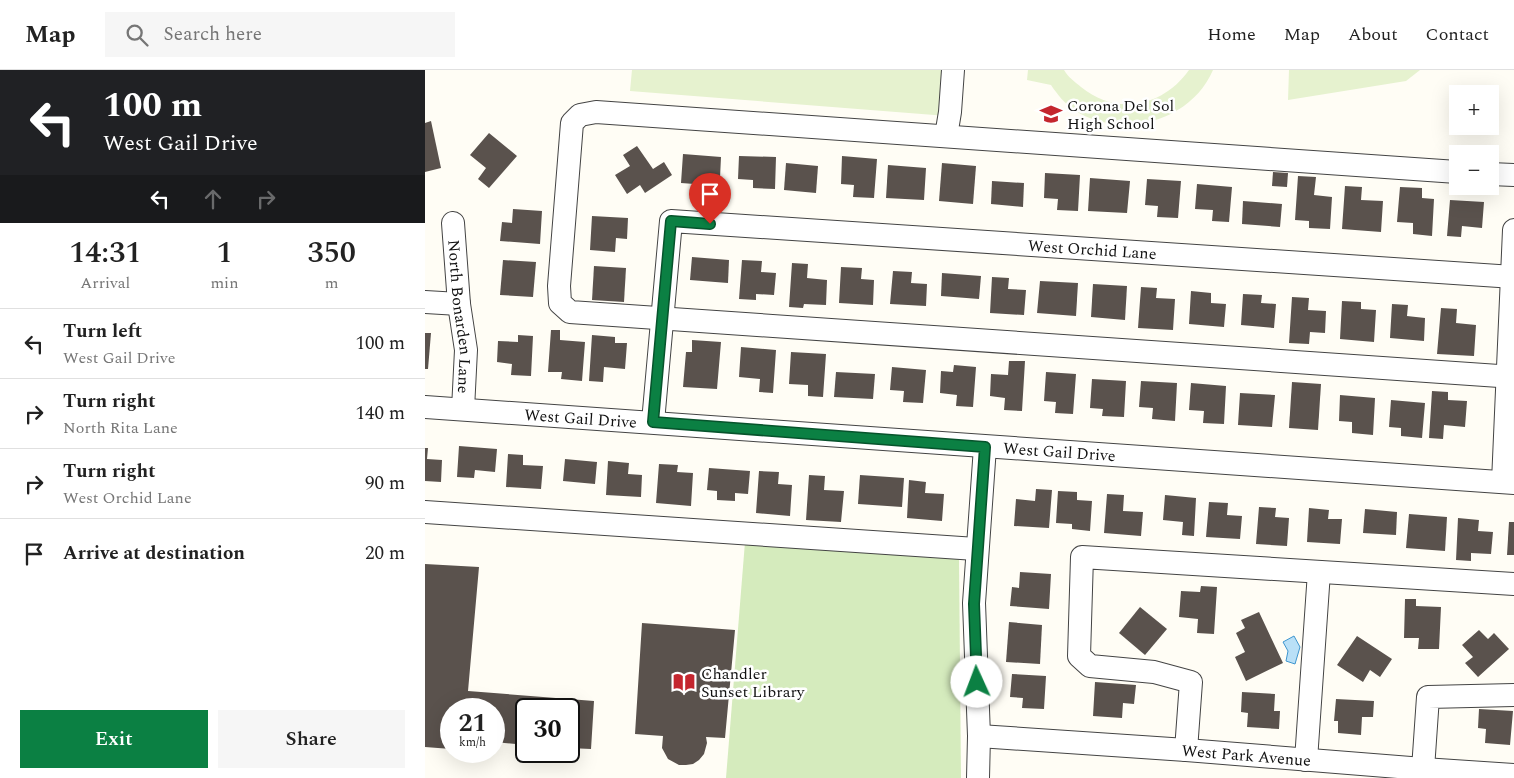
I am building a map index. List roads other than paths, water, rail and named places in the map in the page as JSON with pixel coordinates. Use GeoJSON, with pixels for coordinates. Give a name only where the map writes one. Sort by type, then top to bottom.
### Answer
{"type":"FeatureCollection","features":[{"type":"Feature","properties":{"kind":"street"},"geometry":{"type":"LineString","coordinates":[[946,136],[953,70]]}},
{"type":"Feature","properties":{"kind":"street"},"geometry":{"type":"LineString","coordinates":[[1449,171],[596,112],[580,115],[572,123],[559,286],[560,303],[570,312],[1510,377]]}},
{"type":"Feature","properties":{"kind":"street"},"geometry":{"type":"LineString","coordinates":[[1499,174],[1514,175]]}},
{"type":"Feature","properties":{"kind":"street","name":"West Orchid Lane"},"geometry":{"type":"LineString","coordinates":[[663,319],[671,221],[1513,277]]}},
{"type":"Feature","properties":{"kind":"street","name":"North Bonarden Lane"},"geometry":{"type":"LineString","coordinates":[[453,223],[459,304],[466,350],[463,409]]}},
{"type":"Feature","properties":{"kind":"street"},"geometry":{"type":"LineString","coordinates":[[1508,482],[1514,230]]}},
{"type":"Feature","properties":{"kind":"street"},"geometry":{"type":"LineString","coordinates":[[425,302],[459,304]]}},
{"type":"Feature","properties":{"kind":"street"},"geometry":{"type":"LineString","coordinates":[[653,422],[663,319]]}},
{"type":"Feature","properties":{"kind":"street","name":"West Gail Drive"},"geometry":{"type":"LineString","coordinates":[[425,407],[1508,482]]}},
{"type":"Feature","properties":{"kind":"street"},"geometry":{"type":"LineString","coordinates":[[978,778],[979,736],[974,604],[985,447]]}},
{"type":"Feature","properties":{"kind":"street"},"geometry":{"type":"LineString","coordinates":[[425,512],[977,549]]}},
{"type":"Feature","properties":{"kind":"street"},"geometry":{"type":"LineString","coordinates":[[1186,750],[1191,682],[1154,672],[1089,666],[1079,656],[1082,557],[1514,584]]}},
{"type":"Feature","properties":{"kind":"street"},"geometry":{"type":"LineString","coordinates":[[1306,760],[1319,572]]}},
{"type":"Feature","properties":{"kind":"street"},"geometry":{"type":"LineString","coordinates":[[1423,769],[1428,697],[1514,695]]}},
{"type":"Feature","properties":{"kind":"street","name":"West Park Avenue"},"geometry":{"type":"LineString","coordinates":[[979,736],[1514,774]]}},
{"type":"Feature","properties":{"kind":"water"},"geometry":{"type":"Polygon","coordinates":[[[1294,636],[1300,647],[1295,664],[1286,661],[1288,651],[1283,642],[1294,636]]]}},
{"type":"Feature","properties":{"kind":"place","name":"Corona Del Sol High School"},"geometry":{"type":"Point","coordinates":[1051,114]}},
{"type":"Feature","properties":{"kind":"place","name":"Chandler Sunset Library"},"geometry":{"type":"Point","coordinates":[684,682]}}]}
